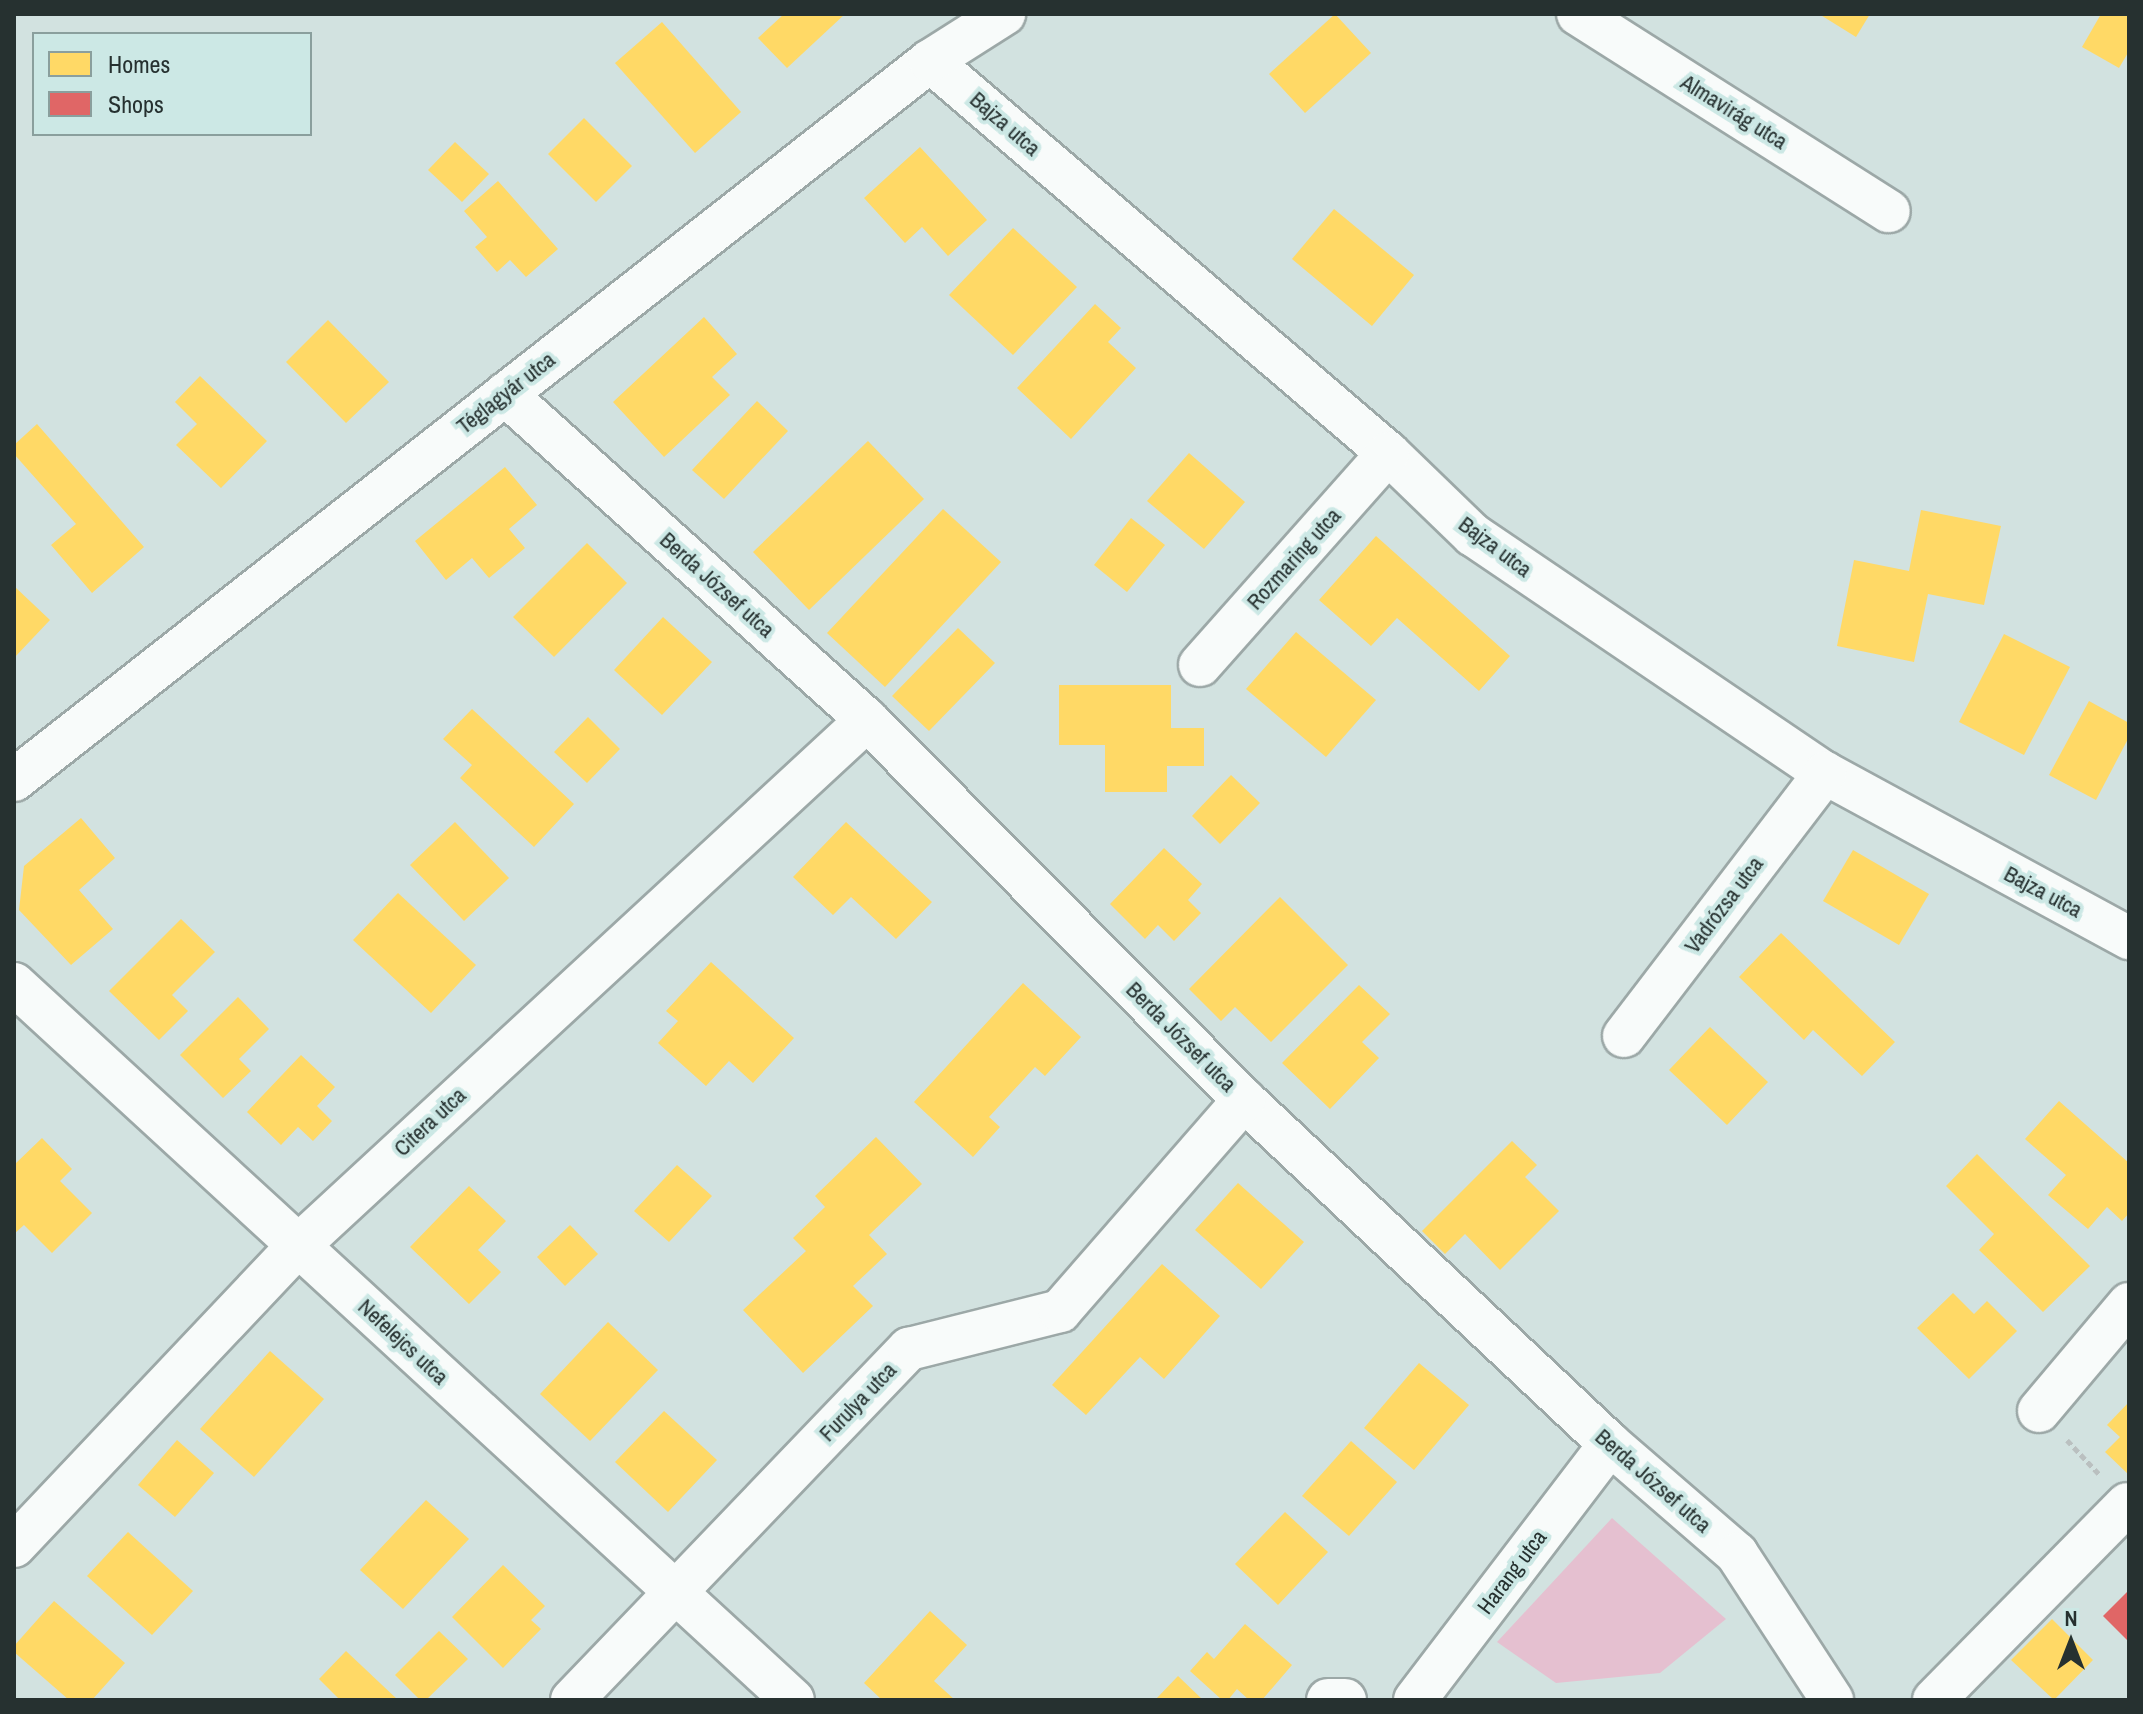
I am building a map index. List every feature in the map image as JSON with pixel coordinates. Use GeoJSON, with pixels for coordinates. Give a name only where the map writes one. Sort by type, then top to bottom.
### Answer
{"type":"FeatureCollection","features":[{"type":"Feature","properties":{"kind":"street","name":"Almavirág utca"},"geometry":{"type":"LineString","coordinates":[[1578,14],[1889,211]]}},
{"type":"Feature","properties":{"kind":"street","name":"Téglagyár utca"},"geometry":{"type":"LineString","coordinates":[[14,780],[930,61],[975,22]]}},
{"type":"Feature","properties":{"kind":"street","name":"Bajza utca"},"geometry":{"type":"LineString","coordinates":[[930,61],[1388,453],[1473,535],[1825,773],[2129,938]]}},
{"type":"Feature","properties":{"kind":"street","name":"Berda József utca"},"geometry":{"type":"LineString","coordinates":[[505,394],[867,720],[1244,1100],[1610,1444],[1737,1554],[1832,1700]]}},
{"type":"Feature","properties":{"kind":"street","name":"Rozmaring utca"},"geometry":{"type":"LineString","coordinates":[[1200,665],[1388,453]]}},
{"type":"Feature","properties":{"kind":"street","name":"Citera utca"},"geometry":{"type":"LineString","coordinates":[[14,1546],[298,1246],[867,720]]}},
{"type":"Feature","properties":{"kind":"street","name":"Vadrózsa utca"},"geometry":{"type":"LineString","coordinates":[[1624,1036],[1825,773]]}},
{"type":"Feature","properties":{"kind":"street","name":"Nefelejcs utca"},"geometry":{"type":"LineString","coordinates":[[14,984],[793,1700]]}},
{"type":"Feature","properties":{"kind":"street","name":"Furulya utca"},"geometry":{"type":"LineString","coordinates":[[572,1700],[909,1349],[1060,1311],[1244,1100]]}},
{"type":"Feature","properties":{"kind":"street"},"geometry":{"type":"LineString","coordinates":[[2039,1411],[2129,1304]]}},
{"type":"Feature","properties":{"kind":"street","name":"Harang utca"},"geometry":{"type":"LineString","coordinates":[[1415,1700],[1610,1444]]}},
{"type":"Feature","properties":{"kind":"street"},"geometry":{"type":"LineString","coordinates":[[1934,1700],[2127,1504]]}},
{"type":"Feature","properties":{"kind":"street"},"geometry":{"type":"LineString","coordinates":[[1328,1700],[1345,1700]]}},
{"type":"Feature","properties":{"kind":"path"},"geometry":{"type":"LineString","coordinates":[[2039,1411],[2127,1504]]}},
{"type":"Feature","properties":{"kind":"shaded area"},"geometry":{"type":"Polygon","coordinates":[[[1612,1518],[1726,1619],[1660,1673],[1556,1683],[1497,1642],[1612,1518]]]}},
{"type":"Feature","properties":{"kind":"building: Homes"},"geometry":{"type":"Polygon","coordinates":[[[784,14],[845,14],[787,68],[758,38],[784,14]]]}},
{"type":"Feature","properties":{"kind":"building: Homes"},"geometry":{"type":"Polygon","coordinates":[[[1335,14],[1371,53],[1305,113],[1269,74],[1335,14]]]}},
{"type":"Feature","properties":{"kind":"building: Homes"},"geometry":{"type":"Polygon","coordinates":[[[1819,14],[1870,14],[1856,37],[1819,14]]]}},
{"type":"Feature","properties":{"kind":"building: Homes"},"geometry":{"type":"Polygon","coordinates":[[[2101,14],[2129,14],[2129,51],[2119,68],[2082,47],[2101,14]]]}},
{"type":"Feature","properties":{"kind":"building: Homes"},"geometry":{"type":"Polygon","coordinates":[[[662,22],[741,112],[695,153],[615,63],[662,22]]]}},
{"type":"Feature","properties":{"kind":"building: Homes"},"geometry":{"type":"Polygon","coordinates":[[[584,118],[632,166],[596,202],[548,154],[584,118]]]}},
{"type":"Feature","properties":{"kind":"building: Homes"},"geometry":{"type":"Polygon","coordinates":[[[455,142],[489,174],[462,202],[428,170],[455,142]]]}},
{"type":"Feature","properties":{"kind":"building: Homes"},"geometry":{"type":"Polygon","coordinates":[[[920,147],[987,220],[948,256],[922,227],[905,243],[864,198],[920,147]]]}},
{"type":"Feature","properties":{"kind":"building: Homes"},"geometry":{"type":"Polygon","coordinates":[[[498,181],[558,249],[526,277],[510,260],[497,272],[475,247],[487,237],[464,211],[498,181]]]}},
{"type":"Feature","properties":{"kind":"building: Homes"},"geometry":{"type":"Polygon","coordinates":[[[1334,209],[1414,275],[1372,326],[1292,259],[1334,209]]]}},
{"type":"Feature","properties":{"kind":"building: Homes"},"geometry":{"type":"Polygon","coordinates":[[[1013,228],[1077,287],[1013,355],[949,295],[1013,228]]]}},
{"type":"Feature","properties":{"kind":"building: Homes"},"geometry":{"type":"Polygon","coordinates":[[[1095,304],[1121,328],[1108,342],[1136,368],[1071,439],[1017,388],[1095,304]]]}},
{"type":"Feature","properties":{"kind":"building: Homes"},"geometry":{"type":"Polygon","coordinates":[[[704,317],[737,354],[712,377],[730,395],[664,457],[613,402],[704,317]]]}},
{"type":"Feature","properties":{"kind":"building: Homes"},"geometry":{"type":"Polygon","coordinates":[[[328,320],[389,382],[346,423],[286,362],[328,320]]]}},
{"type":"Feature","properties":{"kind":"building: Homes"},"geometry":{"type":"Polygon","coordinates":[[[200,376],[267,441],[221,488],[176,445],[197,424],[175,402],[200,376]]]}},
{"type":"Feature","properties":{"kind":"building: Homes"},"geometry":{"type":"Polygon","coordinates":[[[757,401],[788,431],[724,499],[692,470],[757,401]]]}},
{"type":"Feature","properties":{"kind":"building: Homes"},"geometry":{"type":"Polygon","coordinates":[[[37,424],[144,547],[92,593],[51,545],[76,524],[14,454],[14,445],[37,424]]]}},
{"type":"Feature","properties":{"kind":"building: Homes"},"geometry":{"type":"Polygon","coordinates":[[[868,441],[924,499],[809,610],[753,552],[868,441]]]}},
{"type":"Feature","properties":{"kind":"building: Homes"},"geometry":{"type":"Polygon","coordinates":[[[1189,453],[1245,502],[1204,549],[1147,501],[1189,453]]]}},
{"type":"Feature","properties":{"kind":"building: Homes"},"geometry":{"type":"Polygon","coordinates":[[[505,467],[537,505],[509,529],[525,548],[489,578],[472,558],[446,580],[415,541],[505,467]]]}},
{"type":"Feature","properties":{"kind":"building: Homes"},"geometry":{"type":"Polygon","coordinates":[[[943,509],[1001,562],[885,687],[827,633],[943,509]]]}},
{"type":"Feature","properties":{"kind":"building: Homes"},"geometry":{"type":"Polygon","coordinates":[[[1921,510],[2001,526],[1984,605],[1928,594],[1914,662],[1837,646],[1854,560],[1909,571],[1921,510]]]}},
{"type":"Feature","properties":{"kind":"building: Homes"},"geometry":{"type":"Polygon","coordinates":[[[1131,518],[1165,545],[1127,592],[1094,565],[1131,518]]]}},
{"type":"Feature","properties":{"kind":"building: Homes"},"geometry":{"type":"Polygon","coordinates":[[[1376,536],[1510,656],[1479,691],[1397,618],[1371,646],[1319,600],[1376,536]]]}},
{"type":"Feature","properties":{"kind":"building: Homes"},"geometry":{"type":"Polygon","coordinates":[[[587,543],[627,583],[554,657],[513,617],[587,543]]]}},
{"type":"Feature","properties":{"kind":"building: Homes"},"geometry":{"type":"Polygon","coordinates":[[[14,586],[50,620],[14,658],[14,586]]]}},
{"type":"Feature","properties":{"kind":"building: Homes"},"geometry":{"type":"Polygon","coordinates":[[[663,617],[712,662],[662,715],[614,670],[663,617]]]}},
{"type":"Feature","properties":{"kind":"building: Homes"},"geometry":{"type":"Polygon","coordinates":[[[958,628],[995,663],[929,731],[892,696],[958,628]]]}},
{"type":"Feature","properties":{"kind":"building: Homes"},"geometry":{"type":"Polygon","coordinates":[[[1296,632],[1376,700],[1326,757],[1246,689],[1296,632]]]}},
{"type":"Feature","properties":{"kind":"building: Homes"},"geometry":{"type":"Polygon","coordinates":[[[2004,634],[2070,667],[2024,755],[1959,722],[2004,634]]]}},
{"type":"Feature","properties":{"kind":"building: Homes"},"geometry":{"type":"Polygon","coordinates":[[[1059,685],[1171,685],[1171,728],[1204,728],[1204,766],[1167,766],[1167,792],[1105,792],[1105,745],[1059,745],[1059,685]]]}},
{"type":"Feature","properties":{"kind":"building: Homes"},"geometry":{"type":"Polygon","coordinates":[[[2089,701],[2129,723],[2129,737],[2096,800],[2049,775],[2089,701]]]}},
{"type":"Feature","properties":{"kind":"building: Homes"},"geometry":{"type":"Polygon","coordinates":[[[472,709],[574,804],[534,847],[460,778],[472,765],[443,739],[472,709]]]}},
{"type":"Feature","properties":{"kind":"building: Homes"},"geometry":{"type":"Polygon","coordinates":[[[588,717],[620,749],[587,783],[554,752],[588,717]]]}},
{"type":"Feature","properties":{"kind":"building: Homes"},"geometry":{"type":"Polygon","coordinates":[[[1231,775],[1260,803],[1220,844],[1192,816],[1231,775]]]}},
{"type":"Feature","properties":{"kind":"building: Homes"},"geometry":{"type":"Polygon","coordinates":[[[81,818],[115,858],[79,890],[113,929],[71,965],[19,910],[24,866],[81,818]]]}},
{"type":"Feature","properties":{"kind":"building: Homes"},"geometry":{"type":"Polygon","coordinates":[[[455,822],[509,878],[464,921],[410,865],[455,822]]]}},
{"type":"Feature","properties":{"kind":"building: Homes"},"geometry":{"type":"Polygon","coordinates":[[[846,822],[932,902],[896,939],[851,897],[833,915],[793,877],[846,822]]]}},
{"type":"Feature","properties":{"kind":"building: Homes"},"geometry":{"type":"Polygon","coordinates":[[[1164,848],[1202,884],[1188,900],[1201,913],[1174,941],[1158,925],[1145,939],[1110,904],[1164,848]]]}},
{"type":"Feature","properties":{"kind":"building: Homes"},"geometry":{"type":"Polygon","coordinates":[[[1853,850],[1929,894],[1899,945],[1823,901],[1853,850]]]}},
{"type":"Feature","properties":{"kind":"building: Homes"},"geometry":{"type":"Polygon","coordinates":[[[398,893],[476,965],[431,1013],[353,940],[398,893]]]}},
{"type":"Feature","properties":{"kind":"building: Homes"},"geometry":{"type":"Polygon","coordinates":[[[1280,897],[1348,965],[1271,1042],[1235,1007],[1221,1021],[1189,989],[1280,897]]]}},
{"type":"Feature","properties":{"kind":"building: Homes"},"geometry":{"type":"Polygon","coordinates":[[[181,919],[215,952],[172,995],[188,1011],[159,1040],[109,991],[181,919]]]}},
{"type":"Feature","properties":{"kind":"building: Homes"},"geometry":{"type":"Polygon","coordinates":[[[1781,933],[1895,1042],[1862,1076],[1813,1030],[1804,1040],[1739,977],[1781,933]]]}},
{"type":"Feature","properties":{"kind":"building: Homes"},"geometry":{"type":"Polygon","coordinates":[[[711,962],[794,1038],[753,1083],[729,1061],[706,1086],[658,1043],[678,1021],[666,1011],[711,962]]]}},
{"type":"Feature","properties":{"kind":"building: Homes"},"geometry":{"type":"Polygon","coordinates":[[[1023,983],[1081,1037],[1045,1076],[1035,1067],[989,1117],[1000,1127],[973,1157],[914,1102],[1023,983]]]}},
{"type":"Feature","properties":{"kind":"building: Homes"},"geometry":{"type":"Polygon","coordinates":[[[1359,985],[1390,1014],[1362,1042],[1379,1058],[1330,1109],[1282,1063],[1359,985]]]}},
{"type":"Feature","properties":{"kind":"building: Homes"},"geometry":{"type":"Polygon","coordinates":[[[238,997],[269,1029],[239,1059],[251,1071],[223,1098],[180,1055],[238,997]]]}},
{"type":"Feature","properties":{"kind":"building: Homes"},"geometry":{"type":"Polygon","coordinates":[[[1710,1027],[1768,1082],[1727,1125],[1669,1070],[1710,1027]]]}},
{"type":"Feature","properties":{"kind":"building: Homes"},"geometry":{"type":"Polygon","coordinates":[[[301,1055],[335,1087],[317,1106],[332,1121],[313,1141],[298,1127],[281,1145],[247,1112],[301,1055]]]}},
{"type":"Feature","properties":{"kind":"building: Homes"},"geometry":{"type":"Polygon","coordinates":[[[2059,1101],[2129,1163],[2129,1213],[2122,1221],[2107,1207],[2088,1229],[2048,1195],[2066,1175],[2025,1139],[2059,1101]]]}},
{"type":"Feature","properties":{"kind":"building: Homes"},"geometry":{"type":"Polygon","coordinates":[[[876,1137],[922,1184],[869,1235],[887,1254],[853,1286],[873,1306],[803,1373],[743,1310],[806,1251],[793,1238],[825,1207],[815,1196],[876,1137]]]}},
{"type":"Feature","properties":{"kind":"building: Homes"},"geometry":{"type":"Polygon","coordinates":[[[42,1138],[72,1169],[60,1181],[92,1213],[52,1253],[24,1225],[14,1234],[14,1165],[42,1138]]]}},
{"type":"Feature","properties":{"kind":"building: Homes"},"geometry":{"type":"Polygon","coordinates":[[[1512,1141],[1537,1165],[1525,1177],[1559,1211],[1500,1270],[1465,1234],[1445,1254],[1422,1231],[1512,1141]]]}},
{"type":"Feature","properties":{"kind":"building: Homes"},"geometry":{"type":"Polygon","coordinates":[[[1977,1154],[2090,1266],[2043,1312],[1979,1250],[1994,1234],[1946,1186],[1977,1154]]]}},
{"type":"Feature","properties":{"kind":"building: Homes"},"geometry":{"type":"Polygon","coordinates":[[[677,1165],[712,1196],[669,1242],[634,1211],[677,1165]]]}},
{"type":"Feature","properties":{"kind":"building: Homes"},"geometry":{"type":"Polygon","coordinates":[[[1238,1183],[1304,1242],[1261,1289],[1195,1230],[1238,1183]]]}},
{"type":"Feature","properties":{"kind":"building: Homes"},"geometry":{"type":"Polygon","coordinates":[[[469,1186],[506,1221],[478,1250],[501,1272],[469,1304],[410,1247],[469,1186]]]}},
{"type":"Feature","properties":{"kind":"building: Homes"},"geometry":{"type":"Polygon","coordinates":[[[570,1225],[598,1254],[565,1286],[537,1257],[570,1225]]]}},
{"type":"Feature","properties":{"kind":"building: Homes"},"geometry":{"type":"Polygon","coordinates":[[[1162,1264],[1220,1316],[1164,1379],[1140,1357],[1086,1415],[1052,1385],[1162,1264]]]}},
{"type":"Feature","properties":{"kind":"building: Homes"},"geometry":{"type":"Polygon","coordinates":[[[1953,1293],[1974,1314],[1987,1301],[2017,1331],[1969,1379],[1917,1328],[1953,1293]]]}},
{"type":"Feature","properties":{"kind":"building: Homes"},"geometry":{"type":"Polygon","coordinates":[[[608,1322],[658,1370],[590,1441],[540,1394],[608,1322]]]}},
{"type":"Feature","properties":{"kind":"building: Homes"},"geometry":{"type":"Polygon","coordinates":[[[270,1351],[324,1399],[254,1477],[200,1429],[270,1351]]]}},
{"type":"Feature","properties":{"kind":"building: Homes"},"geometry":{"type":"Polygon","coordinates":[[[1419,1363],[1469,1405],[1414,1470],[1364,1428],[1419,1363]]]}},
{"type":"Feature","properties":{"kind":"building: Homes"},"geometry":{"type":"Polygon","coordinates":[[[2129,1402],[2129,1475],[2105,1452],[2120,1437],[2107,1425],[2129,1402]]]}},
{"type":"Feature","properties":{"kind":"building: Homes"},"geometry":{"type":"Polygon","coordinates":[[[664,1411],[717,1460],[668,1512],[615,1462],[664,1411]]]}},
{"type":"Feature","properties":{"kind":"building: Homes"},"geometry":{"type":"Polygon","coordinates":[[[177,1440],[214,1473],[175,1517],[138,1485],[177,1440]]]}},
{"type":"Feature","properties":{"kind":"building: Homes"},"geometry":{"type":"Polygon","coordinates":[[[1351,1441],[1397,1482],[1349,1536],[1302,1496],[1351,1441]]]}},
{"type":"Feature","properties":{"kind":"building: Homes"},"geometry":{"type":"Polygon","coordinates":[[[426,1500],[469,1539],[403,1609],[360,1570],[426,1500]]]}},
{"type":"Feature","properties":{"kind":"building: Homes"},"geometry":{"type":"Polygon","coordinates":[[[1285,1512],[1328,1552],[1278,1605],[1235,1564],[1285,1512]]]}},
{"type":"Feature","properties":{"kind":"building: Homes"},"geometry":{"type":"Polygon","coordinates":[[[128,1532],[193,1591],[152,1635],[87,1576],[128,1532]]]}},
{"type":"Feature","properties":{"kind":"building: Homes"},"geometry":{"type":"Polygon","coordinates":[[[503,1565],[545,1606],[531,1620],[541,1629],[503,1668],[452,1617],[503,1565]]]}},
{"type":"Feature","properties":{"kind":"building: Homes"},"geometry":{"type":"Polygon","coordinates":[[[54,1601],[125,1663],[92,1700],[69,1700],[14,1652],[14,1646],[54,1601]]]}},
{"type":"Feature","properties":{"kind":"building: Homes"},"geometry":{"type":"Polygon","coordinates":[[[930,1611],[967,1645],[934,1681],[955,1700],[882,1700],[864,1683],[930,1611]]]}},
{"type":"Feature","properties":{"kind":"building: Homes"},"geometry":{"type":"Polygon","coordinates":[[[2052,1619],[2093,1660],[2054,1700],[2011,1660],[2052,1619]]]}},
{"type":"Feature","properties":{"kind":"building: Homes"},"geometry":{"type":"Polygon","coordinates":[[[1245,1624],[1292,1665],[1262,1700],[1249,1700],[1237,1689],[1228,1700],[1222,1700],[1190,1671],[1207,1652],[1214,1659],[1245,1624]]]}},
{"type":"Feature","properties":{"kind":"building: Homes"},"geometry":{"type":"Polygon","coordinates":[[[439,1631],[468,1659],[426,1700],[420,1700],[395,1675],[439,1631]]]}},
{"type":"Feature","properties":{"kind":"building: Homes"},"geometry":{"type":"Polygon","coordinates":[[[346,1651],[398,1700],[340,1700],[319,1679],[346,1651]]]}},
{"type":"Feature","properties":{"kind":"building: Homes"},"geometry":{"type":"Polygon","coordinates":[[[1178,1676],[1203,1700],[1155,1700],[1178,1676]]]}},
{"type":"Feature","properties":{"kind":"building: Shops"},"geometry":{"type":"Polygon","coordinates":[[[2129,1590],[2129,1642],[2103,1616],[2129,1590]]]}}]}
